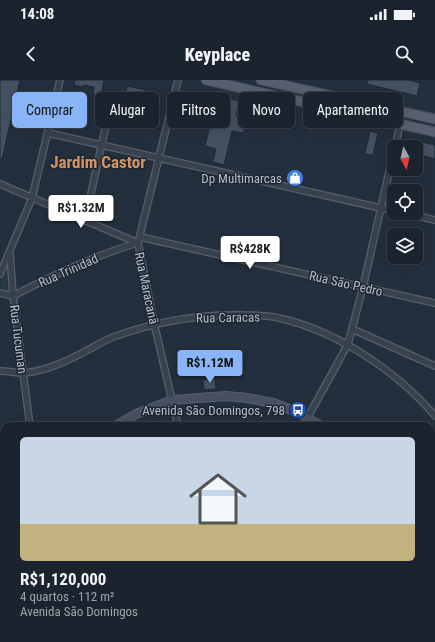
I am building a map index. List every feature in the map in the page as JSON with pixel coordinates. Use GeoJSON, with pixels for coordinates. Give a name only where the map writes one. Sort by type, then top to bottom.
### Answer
{"type":"FeatureCollection","features":[{"type":"Feature","properties":{"kind":"main road"},"geometry":{"type":"LineString","coordinates":[[206,80],[261,92]]}},
{"type":"Feature","properties":{"kind":"main road"},"geometry":{"type":"LineString","coordinates":[[261,80],[435,119]]}},
{"type":"Feature","properties":{"kind":"main road"},"geometry":{"type":"LineString","coordinates":[[295,94],[309,91]]}},
{"type":"Feature","properties":{"kind":"main road"},"geometry":{"type":"LineString","coordinates":[[403,125],[435,132]]}},
{"type":"Feature","properties":{"kind":"street"},"geometry":{"type":"LineString","coordinates":[[0,274],[32,198],[60,80]]}},
{"type":"Feature","properties":{"kind":"street","name":"Rua Maracanã"},"geometry":{"type":"LineString","coordinates":[[177,422],[154,323],[139,240],[178,80]]}},
{"type":"Feature","properties":{"kind":"street"},"geometry":{"type":"LineString","coordinates":[[85,221],[106,128]]}},
{"type":"Feature","properties":{"kind":"street"},"geometry":{"type":"LineString","coordinates":[[396,140],[399,128]]}},
{"type":"Feature","properties":{"kind":"street"},"geometry":{"type":"LineString","coordinates":[[48,133],[387,208]]}},
{"type":"Feature","properties":{"kind":"street"},"geometry":{"type":"LineString","coordinates":[[305,422],[348,344],[363,287],[387,176]]}},
{"type":"Feature","properties":{"kind":"street","name":"Rua São Pedro"},"geometry":{"type":"LineString","coordinates":[[0,184],[122,236],[435,303]]}},
{"type":"Feature","properties":{"kind":"street"},"geometry":{"type":"LineString","coordinates":[[423,217],[435,220]]}},
{"type":"Feature","properties":{"kind":"street"},"geometry":{"type":"LineString","coordinates":[[119,248],[122,242],[122,236]]}},
{"type":"Feature","properties":{"kind":"street","name":"Rua Trinidad"},"geometry":{"type":"LineString","coordinates":[[13,296],[65,270],[139,240]]}},
{"type":"Feature","properties":{"kind":"street","name":"Rua Tucuman"},"geometry":{"type":"LineString","coordinates":[[10,252],[13,296],[29,422]]}},
{"type":"Feature","properties":{"kind":"street"},"geometry":{"type":"LineString","coordinates":[[0,292],[13,296]]}},
{"type":"Feature","properties":{"kind":"street","name":"Rua Caracas"},"geometry":{"type":"LineString","coordinates":[[0,371],[23,373],[39,371],[78,356],[114,336],[154,323],[225,314],[278,317],[301,324],[348,344],[382,366],[404,384],[435,416]]}},
{"type":"Feature","properties":{"kind":"street"},"geometry":{"type":"LineString","coordinates":[[352,329],[435,366]]}},
{"type":"Feature","properties":{"kind":"street"},"geometry":{"type":"LineString","coordinates":[[122,422],[136,414],[173,400],[226,396],[273,403],[297,412],[315,422]]}},
{"type":"Feature","properties":{"kind":"green space"},"geometry":{"type":"Polygon","coordinates":[[[7,268],[8,291],[0,289],[0,283],[7,268]]]}},
{"type":"Feature","properties":{"kind":"building"},"geometry":{"type":"Polygon","coordinates":[[[0,80],[20,80],[17,92],[12,92],[12,115],[2,159],[0,158],[0,80]]]}},
{"type":"Feature","properties":{"kind":"building"},"geometry":{"type":"Polygon","coordinates":[[[75,80],[104,80],[102,92],[95,92],[95,94],[93,94],[94,87],[74,85],[75,80]]]}},
{"type":"Feature","properties":{"kind":"building"},"geometry":{"type":"Polygon","coordinates":[[[368,80],[408,80],[420,83],[417,96],[367,84],[368,80]]]}},
{"type":"Feature","properties":{"kind":"building"},"geometry":{"type":"Polygon","coordinates":[[[127,86],[150,91],[150,92],[126,92],[127,86]]]}},
{"type":"Feature","properties":{"kind":"building"},"geometry":{"type":"Polygon","coordinates":[[[230,99],[238,101],[236,116],[238,116],[238,128],[244,128],[243,133],[232,131],[224,165],[213,162],[216,149],[205,146],[209,128],[230,128],[230,99]]]}},
{"type":"Feature","properties":{"kind":"building"},"geometry":{"type":"Polygon","coordinates":[[[370,131],[378,133],[373,155],[365,154],[370,131]]]}},
{"type":"Feature","properties":{"kind":"building"},"geometry":{"type":"Polygon","coordinates":[[[423,142],[435,145],[435,159],[423,156],[423,142]]]}},
{"type":"Feature","properties":{"kind":"building"},"geometry":{"type":"Polygon","coordinates":[[[215,377],[216,389],[204,390],[203,380],[215,377]]]}},
{"type":"Feature","properties":{"kind":"place","name":"Dp Multimarcas"},"geometry":{"type":"Point","coordinates":[295,178]}},
{"type":"Feature","properties":{"kind":"place","name":"Avenida São Domingos, 798"},"geometry":{"type":"Point","coordinates":[298,410]}},
{"type":"Feature","properties":{"kind":"district","name":"Jardim Castor"},"geometry":{"type":"Point","coordinates":[98,162]}}]}
